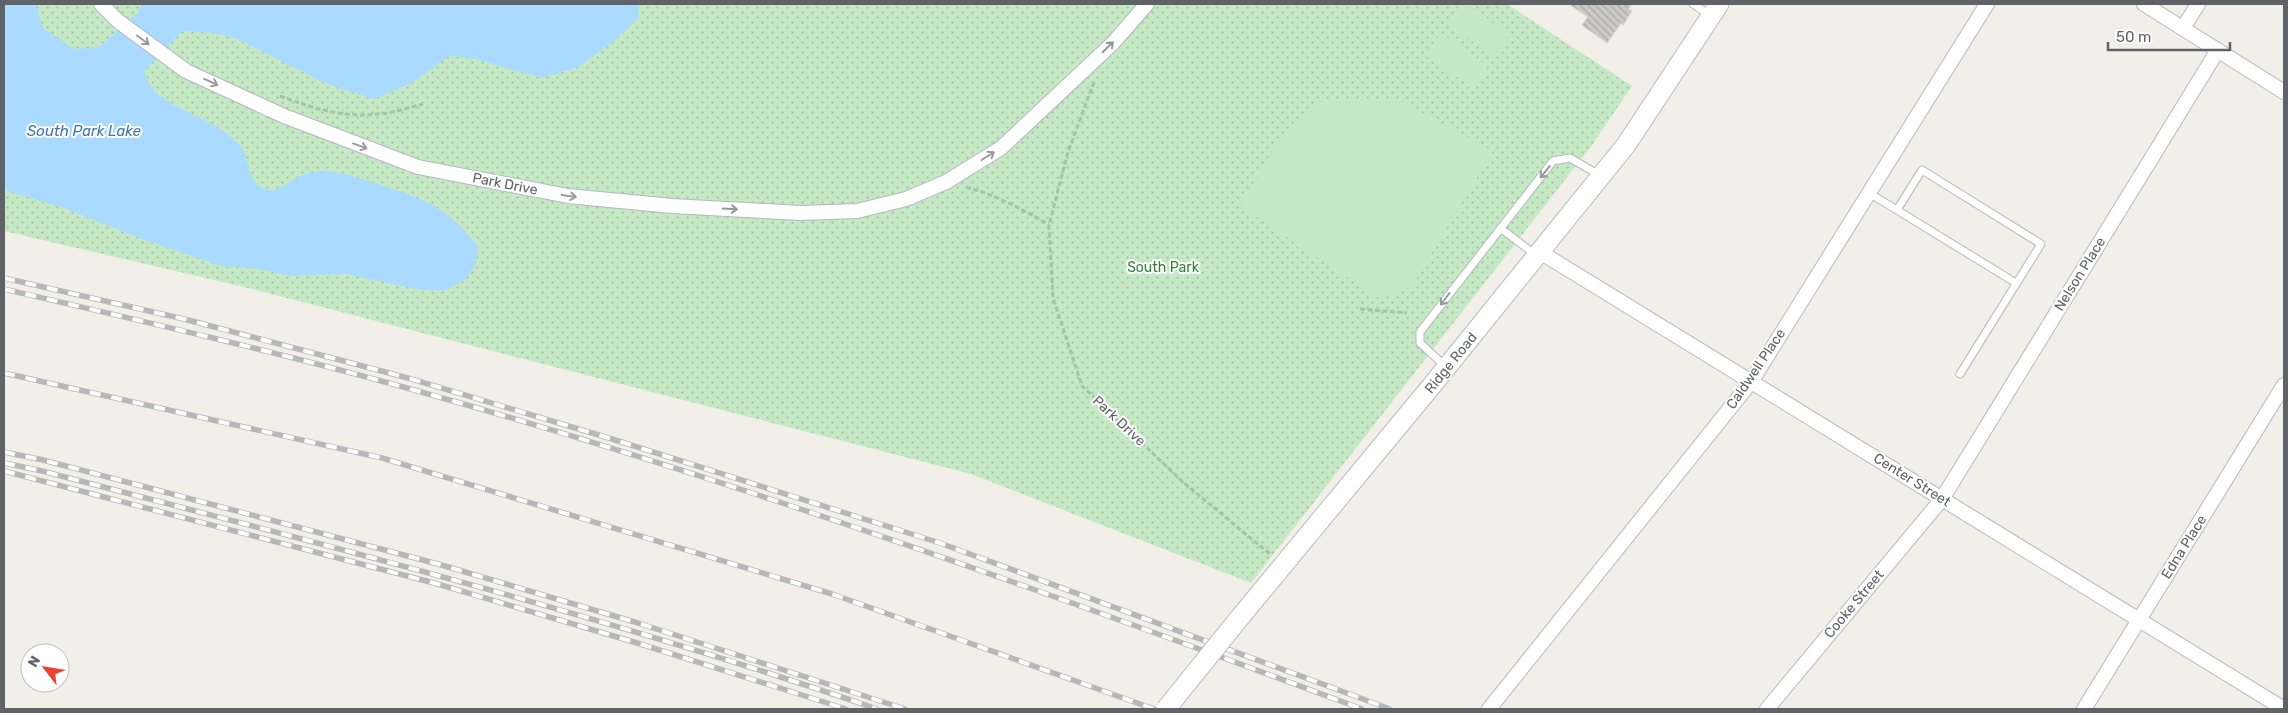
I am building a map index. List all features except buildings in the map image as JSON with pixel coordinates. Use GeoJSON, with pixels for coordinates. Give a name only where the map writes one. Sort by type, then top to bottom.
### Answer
{"type":"FeatureCollection","features":[{"type":"Feature","properties":{"kind":"main road","name":"Ridge Road"},"geometry":{"type":"LineString","coordinates":[[1166,709],[1626,145],[1715,10]]}},
{"type":"Feature","properties":{"kind":"street","name":"Park Drive"},"geometry":{"type":"LineString","coordinates":[[101,4],[118,21],[186,71],[284,116],[418,167],[568,196],[672,206],[801,213],[856,210],[906,199],[946,182],[1001,148],[1113,43],[1147,4]]}},
{"type":"Feature","properties":{"kind":"street","name":"Caldwell Place"},"geometry":{"type":"LineString","coordinates":[[1489,709],[1751,382],[1987,4]]}},
{"type":"Feature","properties":{"kind":"street"},"geometry":{"type":"LineString","coordinates":[[2144,4],[2284,92]]}},
{"type":"Feature","properties":{"kind":"street"},"geometry":{"type":"LineString","coordinates":[[2183,28],[2198,4]]}},
{"type":"Feature","properties":{"kind":"street","name":"Nelson Place"},"geometry":{"type":"LineString","coordinates":[[1942,499],[2218,50]]}},
{"type":"Feature","properties":{"kind":"street","name":"Center Street"},"geometry":{"type":"LineString","coordinates":[[1539,254],[2284,709]]}},
{"type":"Feature","properties":{"kind":"street","name":"Edna Place"},"geometry":{"type":"LineString","coordinates":[[2084,709],[2284,385]]}},
{"type":"Feature","properties":{"kind":"street","name":"Cooke Street"},"geometry":{"type":"LineString","coordinates":[[1767,709],[1942,499]]}},
{"type":"Feature","properties":{"kind":"lane"},"geometry":{"type":"LineString","coordinates":[[1693,4],[1715,10]]}},
{"type":"Feature","properties":{"kind":"lane"},"geometry":{"type":"LineString","coordinates":[[1446,368],[1420,343],[1420,332],[1553,161],[1570,158],[1601,176]]}},
{"type":"Feature","properties":{"kind":"lane"},"geometry":{"type":"LineString","coordinates":[[1897,210],[1922,170],[2041,244],[1960,374]]}},
{"type":"Feature","properties":{"kind":"lane"},"geometry":{"type":"LineString","coordinates":[[1869,193],[2016,283]]}},
{"type":"Feature","properties":{"kind":"lane"},"geometry":{"type":"LineString","coordinates":[[1500,228],[1539,254]]}},
{"type":"Feature","properties":{"kind":"path","name":"Park Drive"},"geometry":{"type":"LineString","coordinates":[[1096,78],[1068,152],[1049,225],[1053,298],[1082,386],[1183,482],[1283,564]]}},
{"type":"Feature","properties":{"kind":"path"},"geometry":{"type":"LineString","coordinates":[[274,94],[310,107],[341,114],[377,114],[423,104]]}},
{"type":"Feature","properties":{"kind":"path"},"geometry":{"type":"LineString","coordinates":[[946,182],[985,192],[1016,206],[1049,225]]}},
{"type":"Feature","properties":{"kind":"path"},"geometry":{"type":"LineString","coordinates":[[1360,309],[1407,313]]}},
{"type":"Feature","properties":{"kind":"green space","name":"South Park"},"geometry":{"type":"Polygon","coordinates":[[[4,4],[1507,4],[1632,86],[1592,145],[1251,583],[971,474],[240,286],[4,231],[4,4]]]}},
{"type":"Feature","properties":{"kind":"green space"},"geometry":{"type":"Polygon","coordinates":[[[1461,4],[1465,4],[1510,35],[1495,57],[1447,24],[1461,4]]]}},
{"type":"Feature","properties":{"kind":"green space"},"geometry":{"type":"Polygon","coordinates":[[[1441,33],[1488,66],[1473,88],[1425,55],[1441,33]]]}},
{"type":"Feature","properties":{"kind":"green space"},"geometry":{"type":"Polygon","coordinates":[[[1325,99],[1397,99],[1493,151],[1412,286],[1380,299],[1240,206],[1273,150],[1325,99]]]}},
{"type":"Feature","properties":{"kind":"water","name":"South Park Lake"},"geometry":{"type":"Polygon","coordinates":[[[4,4],[36,4],[43,28],[74,49],[99,47],[138,13],[142,4],[638,4],[639,18],[614,41],[578,67],[542,78],[471,58],[449,56],[412,83],[374,99],[327,84],[235,38],[213,33],[182,31],[144,72],[153,89],[165,99],[212,124],[233,138],[244,152],[254,181],[264,189],[278,189],[303,175],[329,171],[360,178],[397,190],[427,202],[448,215],[478,246],[476,264],[466,279],[446,290],[422,290],[345,274],[291,276],[258,269],[221,266],[142,239],[64,208],[7,191],[4,187],[4,4]]]}},
{"type":"Feature","properties":{"kind":"railway"},"geometry":{"type":"LineString","coordinates":[[4,278],[184,319],[408,378],[612,439],[940,543],[1390,709]]}},
{"type":"Feature","properties":{"kind":"railway"},"geometry":{"type":"LineString","coordinates":[[4,289],[206,336],[357,374],[648,460],[888,538],[1362,709]]}},
{"type":"Feature","properties":{"kind":"railway"},"geometry":{"type":"LineString","coordinates":[[4,373],[382,458],[832,594],[1154,709]]}},
{"type":"Feature","properties":{"kind":"railway"},"geometry":{"type":"LineString","coordinates":[[4,452],[43,460],[438,564],[638,623],[905,709]]}},
{"type":"Feature","properties":{"kind":"railway"},"geometry":{"type":"LineString","coordinates":[[4,463],[147,498],[462,582],[670,642],[877,709]]}},
{"type":"Feature","properties":{"kind":"railway"},"geometry":{"type":"LineString","coordinates":[[4,471],[434,583],[634,642],[846,709]]}}]}
